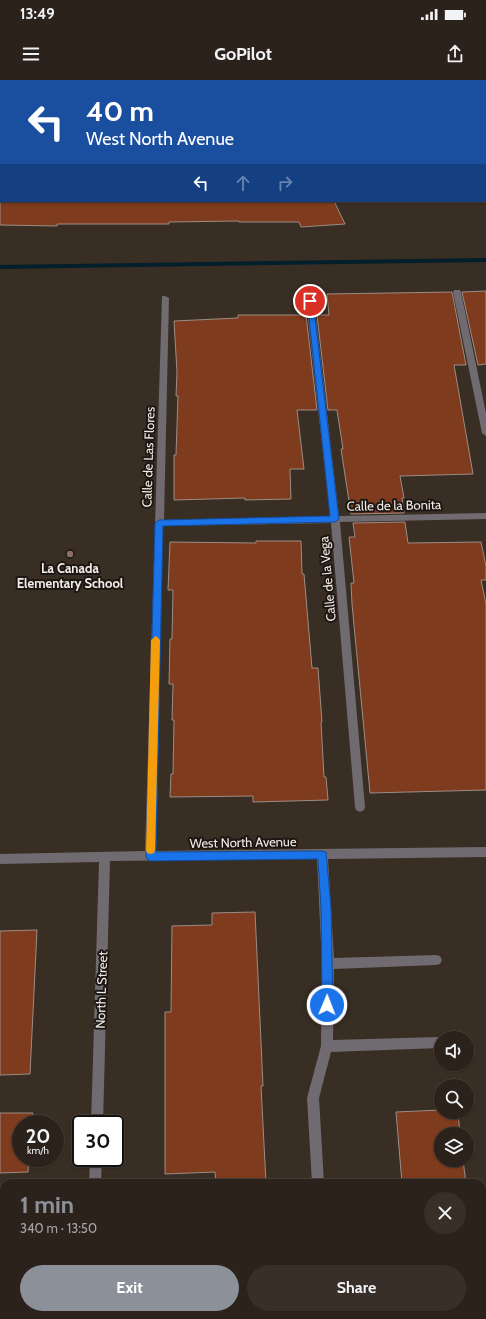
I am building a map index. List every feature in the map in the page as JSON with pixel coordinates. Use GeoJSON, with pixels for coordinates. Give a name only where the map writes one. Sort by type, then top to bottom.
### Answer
{"type":"FeatureCollection","features":[{"type":"Feature","properties":{"kind":"street"},"geometry":{"type":"LineString","coordinates":[[457,292],[486,433]]}},
{"type":"Feature","properties":{"kind":"street","name":"Calle de Las Flores"},"geometry":{"type":"LineString","coordinates":[[150,856],[165,298]]}},
{"type":"Feature","properties":{"kind":"street","name":"Calle de la Vega"},"geometry":{"type":"LineString","coordinates":[[310,301],[335,519],[360,807]]}},
{"type":"Feature","properties":{"kind":"street","name":"Calle de la Bonita"},"geometry":{"type":"LineString","coordinates":[[159,523],[486,516]]}},
{"type":"Feature","properties":{"kind":"street","name":"West North Avenue"},"geometry":{"type":"LineString","coordinates":[[0,859],[486,852]]}},
{"type":"Feature","properties":{"kind":"street"},"geometry":{"type":"LineString","coordinates":[[318,1179],[313,1098],[327,1046],[328,964],[322,855]]}},
{"type":"Feature","properties":{"kind":"street","name":"North L Street"},"geometry":{"type":"LineString","coordinates":[[97,1115],[105,857]]}},
{"type":"Feature","properties":{"kind":"street"},"geometry":{"type":"LineString","coordinates":[[328,964],[436,960]]}},
{"type":"Feature","properties":{"kind":"street"},"geometry":{"type":"LineString","coordinates":[[327,1046],[434,1043]]}},
{"type":"Feature","properties":{"kind":"street"},"geometry":{"type":"LineString","coordinates":[[95,1179],[96,1167]]}},
{"type":"Feature","properties":{"kind":"building"},"geometry":{"type":"Polygon","coordinates":[[[0,202],[334,202],[345,224],[301,227],[299,222],[239,221],[169,222],[169,224],[57,224],[57,226],[0,225],[0,202]]]}},
{"type":"Feature","properties":{"kind":"building"},"geometry":{"type":"Polygon","coordinates":[[[486,291],[486,364],[478,365],[462,292],[486,291]]]}},
{"type":"Feature","properties":{"kind":"building"},"geometry":{"type":"Polygon","coordinates":[[[452,292],[466,365],[454,365],[473,474],[400,476],[404,498],[402,498],[404,513],[351,514],[341,449],[343,449],[337,410],[328,410],[317,315],[329,315],[327,294],[452,292]]]}},
{"type":"Feature","properties":{"kind":"building"},"geometry":{"type":"Polygon","coordinates":[[[238,315],[306,315],[317,410],[297,410],[304,469],[290,469],[291,499],[245,500],[245,498],[174,500],[174,455],[176,455],[178,396],[176,396],[177,372],[174,321],[238,318],[238,315]]]}},
{"type":"Feature","properties":{"kind":"building"},"geometry":{"type":"Polygon","coordinates":[[[405,522],[408,543],[481,542],[486,566],[486,580],[481,580],[486,604],[486,790],[370,793],[352,604],[351,583],[354,583],[349,537],[355,537],[353,523],[405,522]]]}},
{"type":"Feature","properties":{"kind":"building"},"geometry":{"type":"Polygon","coordinates":[[[256,541],[301,541],[302,574],[304,574],[312,668],[318,668],[324,777],[326,777],[328,800],[253,802],[253,796],[170,797],[171,774],[173,774],[174,720],[172,720],[173,684],[169,684],[173,590],[168,590],[170,542],[256,543],[256,541]]]}},
{"type":"Feature","properties":{"kind":"building"},"geometry":{"type":"Polygon","coordinates":[[[255,912],[266,1179],[216,1179],[215,1172],[165,1174],[165,1012],[171,1012],[172,926],[212,925],[212,913],[255,912]]]}},
{"type":"Feature","properties":{"kind":"building"},"geometry":{"type":"Polygon","coordinates":[[[37,930],[30,1074],[0,1075],[0,931],[37,930]]]}},
{"type":"Feature","properties":{"kind":"building"},"geometry":{"type":"Polygon","coordinates":[[[434,1110],[434,1119],[459,1119],[459,1127],[434,1127],[434,1167],[464,1167],[465,1179],[402,1179],[396,1112],[434,1110]]]}},
{"type":"Feature","properties":{"kind":"building"},"geometry":{"type":"Polygon","coordinates":[[[0,1113],[33,1113],[33,1115],[12,1115],[12,1167],[28,1167],[28,1172],[0,1173],[0,1113]]]}},
{"type":"Feature","properties":{"kind":"waterway"},"geometry":{"type":"LineString","coordinates":[[0,267],[486,260]]}},
{"type":"Feature","properties":{"kind":"slow traffic"},"geometry":{"type":"LineString","coordinates":[[150,850],[156,640]]}},
{"type":"Feature","properties":{"kind":"place","name":"La Canada Elementary School"},"geometry":{"type":"Point","coordinates":[70,554]}},
{"type":"Feature","properties":{"kind":"route"},"geometry":{"type":"LineString","coordinates":[[310,301],[335,519],[159,523],[150,856],[322,855],[328,964],[327,1005]]}}]}
